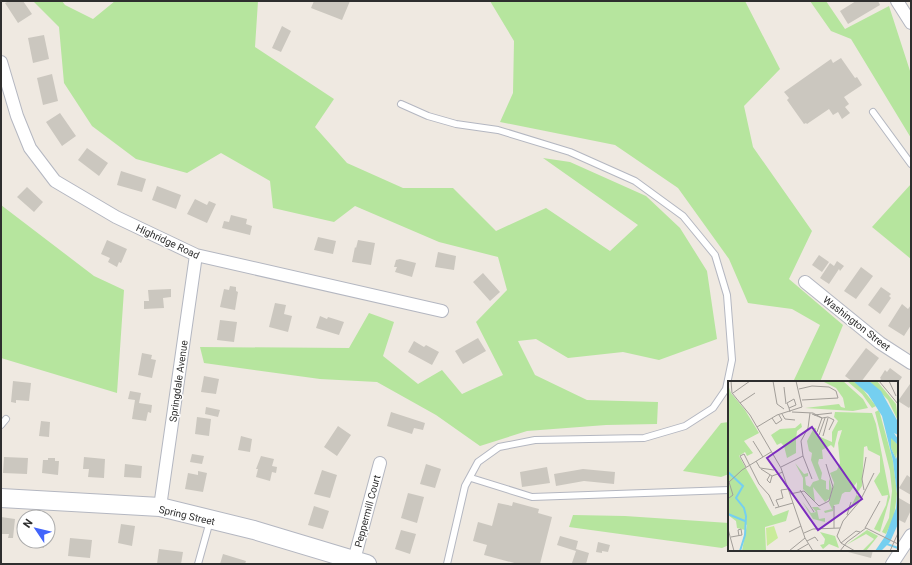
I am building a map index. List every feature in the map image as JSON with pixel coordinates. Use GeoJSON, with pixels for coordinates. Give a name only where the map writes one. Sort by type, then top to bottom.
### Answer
{"type":"FeatureCollection","features":[{"type":"Feature","properties":{"kind":"main road","name":"Spring Street"},"geometry":{"type":"LineString","coordinates":[[1,498],[160,508],[254,530],[361,562]]}},
{"type":"Feature","properties":{"kind":"street"},"geometry":{"type":"LineString","coordinates":[[897,1],[911,23]]}},
{"type":"Feature","properties":{"kind":"street","name":"Highridge Road"},"geometry":{"type":"LineString","coordinates":[[1,62],[17,116],[30,148],[55,181],[116,216],[196,255],[442,311]]}},
{"type":"Feature","properties":{"kind":"street","name":"Springdale Avenue"},"geometry":{"type":"LineString","coordinates":[[160,508],[196,255]]}},
{"type":"Feature","properties":{"kind":"street","name":"Washington Street"},"geometry":{"type":"LineString","coordinates":[[805,282],[880,343],[911,363]]}},
{"type":"Feature","properties":{"kind":"street","name":"Peppermill Court"},"geometry":{"type":"LineString","coordinates":[[361,562],[380,463]]}},
{"type":"Feature","properties":{"kind":"street"},"geometry":{"type":"LineString","coordinates":[[892,564],[911,535]]}},
{"type":"Feature","properties":{"kind":"lane"},"geometry":{"type":"LineString","coordinates":[[401,104],[428,116],[449,122],[498,130],[570,152],[635,181],[683,216],[715,255],[727,295],[732,360],[726,389],[713,408],[685,426],[644,438],[535,440],[500,447],[478,462],[471,478],[465,486],[446,564]]}},
{"type":"Feature","properties":{"kind":"lane"},"geometry":{"type":"LineString","coordinates":[[873,112],[911,164]]}},
{"type":"Feature","properties":{"kind":"lane"},"geometry":{"type":"LineString","coordinates":[[1,425],[6,418]]}},
{"type":"Feature","properties":{"kind":"lane"},"geometry":{"type":"LineString","coordinates":[[471,478],[532,497],[728,490]]}},
{"type":"Feature","properties":{"kind":"lane"},"geometry":{"type":"LineString","coordinates":[[198,564],[210,520]]}},
{"type":"Feature","properties":{"kind":"green space"},"geometry":{"type":"Polygon","coordinates":[[[33,1],[62,1],[65,5],[93,19],[115,1],[258,1],[255,47],[334,99],[315,127],[347,163],[403,188],[453,188],[496,231],[546,208],[610,251],[638,225],[543,158],[570,162],[646,196],[680,228],[707,271],[717,339],[659,360],[623,352],[568,358],[536,339],[518,341],[535,375],[587,400],[658,402],[657,424],[606,425],[527,431],[480,446],[436,415],[377,382],[320,379],[204,363],[200,347],[349,348],[369,313],[394,322],[383,356],[418,384],[442,370],[462,394],[503,375],[476,322],[507,290],[498,257],[439,242],[355,206],[334,222],[273,208],[270,181],[221,153],[187,173],[136,159],[92,126],[64,83],[59,27],[33,1]]]}},
{"type":"Feature","properties":{"kind":"green space"},"geometry":{"type":"Polygon","coordinates":[[[490,1],[745,1],[780,69],[744,106],[753,147],[812,231],[789,279],[843,325],[820,381],[793,381],[820,325],[792,309],[748,303],[729,259],[678,188],[615,145],[500,122],[513,93],[514,41],[490,1]]]}},
{"type":"Feature","properties":{"kind":"green space"},"geometry":{"type":"Polygon","coordinates":[[[810,1],[826,1],[845,29],[889,6],[911,74],[911,138],[851,39],[831,31],[810,1]]]}},
{"type":"Feature","properties":{"kind":"green space"},"geometry":{"type":"Polygon","coordinates":[[[911,184],[911,259],[872,227],[911,184]]]}},
{"type":"Feature","properties":{"kind":"green space"},"geometry":{"type":"Polygon","coordinates":[[[1,205],[94,276],[124,290],[117,393],[1,358],[1,205]]]}},
{"type":"Feature","properties":{"kind":"green space"},"geometry":{"type":"Polygon","coordinates":[[[728,422],[728,474],[721,477],[683,471],[721,423],[728,422]]]}},
{"type":"Feature","properties":{"kind":"green space"},"geometry":{"type":"Polygon","coordinates":[[[573,515],[625,516],[728,523],[728,545],[722,548],[569,527],[573,515]]]}},
{"type":"Feature","properties":{"kind":"building"},"geometry":{"type":"Polygon","coordinates":[[[9,1],[23,1],[32,14],[18,23],[5,3],[9,1]]]}},
{"type":"Feature","properties":{"kind":"building"},"geometry":{"type":"Polygon","coordinates":[[[314,1],[350,1],[342,20],[311,8],[314,1]]]}},
{"type":"Feature","properties":{"kind":"building"},"geometry":{"type":"Polygon","coordinates":[[[856,1],[878,1],[880,5],[848,24],[840,11],[856,1]]]}},
{"type":"Feature","properties":{"kind":"building"},"geometry":{"type":"Polygon","coordinates":[[[282,26],[291,31],[281,52],[272,48],[282,26]]]}},
{"type":"Feature","properties":{"kind":"building"},"geometry":{"type":"Polygon","coordinates":[[[44,35],[49,59],[33,63],[28,38],[44,35]]]}},
{"type":"Feature","properties":{"kind":"building"},"geometry":{"type":"Polygon","coordinates":[[[841,58],[855,78],[857,77],[862,85],[844,97],[849,104],[845,107],[850,113],[842,119],[838,112],[833,115],[829,109],[807,124],[804,124],[787,100],[789,98],[784,92],[831,59],[833,63],[841,58]]]}},
{"type":"Feature","properties":{"kind":"building"},"geometry":{"type":"Polygon","coordinates":[[[52,74],[58,101],[43,105],[37,78],[52,74]]]}},
{"type":"Feature","properties":{"kind":"building"},"geometry":{"type":"Polygon","coordinates":[[[60,113],[76,136],[62,146],[46,122],[60,113]]]}},
{"type":"Feature","properties":{"kind":"building"},"geometry":{"type":"Polygon","coordinates":[[[87,148],[108,163],[99,176],[78,160],[87,148]]]}},
{"type":"Feature","properties":{"kind":"building"},"geometry":{"type":"Polygon","coordinates":[[[121,171],[146,179],[142,192],[117,185],[121,171]]]}},
{"type":"Feature","properties":{"kind":"building"},"geometry":{"type":"Polygon","coordinates":[[[157,186],[181,195],[176,209],[152,200],[157,186]]]}},
{"type":"Feature","properties":{"kind":"building"},"geometry":{"type":"Polygon","coordinates":[[[27,187],[43,202],[34,212],[17,197],[27,187]]]}},
{"type":"Feature","properties":{"kind":"building"},"geometry":{"type":"Polygon","coordinates":[[[195,199],[207,205],[209,201],[216,204],[207,223],[187,214],[195,199]]]}},
{"type":"Feature","properties":{"kind":"building"},"geometry":{"type":"Polygon","coordinates":[[[231,215],[247,219],[246,224],[252,226],[250,235],[222,228],[224,221],[229,222],[231,215]]]}},
{"type":"Feature","properties":{"kind":"building"},"geometry":{"type":"Polygon","coordinates":[[[318,237],[336,241],[333,254],[314,250],[318,237]]]}},
{"type":"Feature","properties":{"kind":"building"},"geometry":{"type":"Polygon","coordinates":[[[107,240],[127,249],[121,263],[119,262],[117,267],[108,262],[110,258],[101,254],[107,240]]]}},
{"type":"Feature","properties":{"kind":"building"},"geometry":{"type":"Polygon","coordinates":[[[358,240],[375,243],[371,265],[352,262],[358,240]]]}},
{"type":"Feature","properties":{"kind":"building"},"geometry":{"type":"Polygon","coordinates":[[[438,252],[456,256],[454,270],[435,267],[438,252]]]}},
{"type":"Feature","properties":{"kind":"building"},"geometry":{"type":"Polygon","coordinates":[[[819,255],[829,262],[822,272],[812,265],[819,255]]]}},
{"type":"Feature","properties":{"kind":"building"},"geometry":{"type":"Polygon","coordinates":[[[400,259],[416,263],[412,277],[395,272],[397,267],[394,267],[396,260],[400,259]]]}},
{"type":"Feature","properties":{"kind":"building"},"geometry":{"type":"Polygon","coordinates":[[[837,261],[844,266],[840,271],[839,269],[829,284],[820,278],[830,263],[834,266],[837,261]]]}},
{"type":"Feature","properties":{"kind":"building"},"geometry":{"type":"Polygon","coordinates":[[[861,267],[873,276],[856,299],[844,291],[861,267]]]}},
{"type":"Feature","properties":{"kind":"building"},"geometry":{"type":"Polygon","coordinates":[[[483,273],[500,292],[490,301],[473,282],[483,273]]]}},
{"type":"Feature","properties":{"kind":"building"},"geometry":{"type":"Polygon","coordinates":[[[230,286],[236,287],[236,291],[238,292],[235,310],[220,307],[224,289],[229,290],[230,286]]]}},
{"type":"Feature","properties":{"kind":"building"},"geometry":{"type":"Polygon","coordinates":[[[881,287],[891,294],[889,296],[891,298],[880,314],[868,305],[881,287]]]}},
{"type":"Feature","properties":{"kind":"building"},"geometry":{"type":"Polygon","coordinates":[[[171,289],[171,297],[163,298],[164,308],[144,309],[144,301],[149,301],[148,290],[171,289]]]}},
{"type":"Feature","properties":{"kind":"building"},"geometry":{"type":"Polygon","coordinates":[[[275,303],[286,305],[284,314],[292,316],[288,332],[269,327],[275,303]]]}},
{"type":"Feature","properties":{"kind":"building"},"geometry":{"type":"Polygon","coordinates":[[[902,304],[908,309],[911,305],[911,325],[904,336],[888,326],[902,304]]]}},
{"type":"Feature","properties":{"kind":"building"},"geometry":{"type":"Polygon","coordinates":[[[320,316],[327,319],[328,317],[344,322],[339,335],[316,328],[320,316]]]}},
{"type":"Feature","properties":{"kind":"building"},"geometry":{"type":"Polygon","coordinates":[[[220,320],[237,322],[234,342],[217,340],[220,320]]]}},
{"type":"Feature","properties":{"kind":"building"},"geometry":{"type":"Polygon","coordinates":[[[478,338],[486,351],[463,364],[455,351],[478,338]]]}},
{"type":"Feature","properties":{"kind":"building"},"geometry":{"type":"Polygon","coordinates":[[[414,341],[424,347],[426,345],[439,352],[432,365],[408,352],[414,341]]]}},
{"type":"Feature","properties":{"kind":"building"},"geometry":{"type":"Polygon","coordinates":[[[866,348],[879,358],[862,381],[852,381],[845,376],[866,348]]]}},
{"type":"Feature","properties":{"kind":"building"},"geometry":{"type":"Polygon","coordinates":[[[142,353],[152,355],[151,359],[156,360],[152,378],[138,375],[142,353]]]}},
{"type":"Feature","properties":{"kind":"building"},"geometry":{"type":"Polygon","coordinates":[[[890,368],[902,377],[898,383],[898,381],[880,381],[885,370],[887,372],[890,368]]]}},
{"type":"Feature","properties":{"kind":"building"},"geometry":{"type":"Polygon","coordinates":[[[204,376],[219,379],[216,394],[201,392],[204,376]]]}},
{"type":"Feature","properties":{"kind":"building"},"geometry":{"type":"Polygon","coordinates":[[[13,381],[31,383],[29,401],[16,400],[16,403],[11,402],[13,381]]]}},
{"type":"Feature","properties":{"kind":"building"},"geometry":{"type":"Polygon","coordinates":[[[910,384],[911,405],[909,408],[898,401],[910,384]]]}},
{"type":"Feature","properties":{"kind":"building"},"geometry":{"type":"Polygon","coordinates":[[[130,391],[141,393],[139,403],[152,405],[151,413],[148,412],[146,421],[132,419],[135,400],[128,399],[130,391]]]}},
{"type":"Feature","properties":{"kind":"building"},"geometry":{"type":"Polygon","coordinates":[[[206,407],[220,410],[218,417],[205,414],[206,407]]]}},
{"type":"Feature","properties":{"kind":"building"},"geometry":{"type":"Polygon","coordinates":[[[391,412],[425,423],[423,430],[414,428],[412,434],[387,426],[391,412]]]}},
{"type":"Feature","properties":{"kind":"building"},"geometry":{"type":"Polygon","coordinates":[[[197,417],[211,419],[209,436],[195,434],[197,417]]]}},
{"type":"Feature","properties":{"kind":"building"},"geometry":{"type":"Polygon","coordinates":[[[41,421],[50,422],[49,437],[39,436],[41,421]]]}},
{"type":"Feature","properties":{"kind":"building"},"geometry":{"type":"Polygon","coordinates":[[[338,426],[351,435],[337,456],[324,447],[338,426]]]}},
{"type":"Feature","properties":{"kind":"building"},"geometry":{"type":"Polygon","coordinates":[[[241,436],[252,439],[250,452],[238,450],[241,436]]]}},
{"type":"Feature","properties":{"kind":"building"},"geometry":{"type":"Polygon","coordinates":[[[192,454],[204,456],[202,464],[190,462],[192,454]]]}},
{"type":"Feature","properties":{"kind":"building"},"geometry":{"type":"Polygon","coordinates":[[[261,456],[274,459],[272,466],[277,467],[276,473],[272,472],[270,481],[256,477],[258,469],[256,469],[261,456]]]}},
{"type":"Feature","properties":{"kind":"building"},"geometry":{"type":"Polygon","coordinates":[[[4,457],[28,458],[27,474],[3,473],[4,457]]]}},
{"type":"Feature","properties":{"kind":"building"},"geometry":{"type":"Polygon","coordinates":[[[84,457],[105,459],[104,478],[88,477],[89,469],[83,469],[84,457]]]}},
{"type":"Feature","properties":{"kind":"building"},"geometry":{"type":"Polygon","coordinates":[[[48,458],[55,458],[55,461],[59,461],[58,475],[42,473],[43,460],[48,460],[48,458]]]}},
{"type":"Feature","properties":{"kind":"building"},"geometry":{"type":"Polygon","coordinates":[[[125,464],[142,466],[141,478],[124,477],[125,464]]]}},
{"type":"Feature","properties":{"kind":"building"},"geometry":{"type":"Polygon","coordinates":[[[426,464],[441,469],[435,488],[420,484],[426,464]]]}},
{"type":"Feature","properties":{"kind":"building"},"geometry":{"type":"Polygon","coordinates":[[[547,467],[550,483],[522,487],[520,472],[547,467]]]}},
{"type":"Feature","properties":{"kind":"building"},"geometry":{"type":"Polygon","coordinates":[[[583,469],[615,472],[614,484],[584,481],[556,486],[554,474],[583,469]]]}},
{"type":"Feature","properties":{"kind":"building"},"geometry":{"type":"Polygon","coordinates":[[[322,470],[337,475],[330,498],[314,494],[322,470]]]}},
{"type":"Feature","properties":{"kind":"building"},"geometry":{"type":"Polygon","coordinates":[[[198,471],[207,473],[203,492],[185,489],[188,473],[198,475],[198,471]]]}},
{"type":"Feature","properties":{"kind":"building"},"geometry":{"type":"Polygon","coordinates":[[[907,475],[911,478],[911,495],[899,488],[907,475]]]}},
{"type":"Feature","properties":{"kind":"building"},"geometry":{"type":"Polygon","coordinates":[[[408,493],[424,497],[417,523],[401,518],[408,493]]]}},
{"type":"Feature","properties":{"kind":"building"},"geometry":{"type":"Polygon","coordinates":[[[899,498],[911,505],[911,510],[905,523],[898,520],[899,498]]]}},
{"type":"Feature","properties":{"kind":"building"},"geometry":{"type":"Polygon","coordinates":[[[513,502],[539,509],[538,513],[552,517],[540,564],[518,564],[484,555],[487,545],[473,541],[478,522],[492,526],[498,503],[512,506],[513,502]]]}},
{"type":"Feature","properties":{"kind":"building"},"geometry":{"type":"Polygon","coordinates":[[[314,506],[329,511],[323,529],[308,525],[314,506]]]}},
{"type":"Feature","properties":{"kind":"building"},"geometry":{"type":"Polygon","coordinates":[[[1,517],[15,519],[13,538],[8,538],[9,534],[1,534],[1,517]]]}},
{"type":"Feature","properties":{"kind":"building"},"geometry":{"type":"Polygon","coordinates":[[[121,524],[135,526],[132,546],[118,543],[121,524]]]}},
{"type":"Feature","properties":{"kind":"building"},"geometry":{"type":"Polygon","coordinates":[[[401,530],[416,534],[410,554],[395,549],[401,530]]]}},
{"type":"Feature","properties":{"kind":"building"},"geometry":{"type":"Polygon","coordinates":[[[560,536],[578,541],[576,549],[589,553],[586,564],[572,563],[576,551],[557,545],[560,536]]]}},
{"type":"Feature","properties":{"kind":"building"},"geometry":{"type":"Polygon","coordinates":[[[70,538],[92,540],[90,558],[68,556],[70,538]]]}},
{"type":"Feature","properties":{"kind":"building"},"geometry":{"type":"Polygon","coordinates":[[[598,542],[610,545],[608,552],[596,552],[598,542]]]}},
{"type":"Feature","properties":{"kind":"building"},"geometry":{"type":"Polygon","coordinates":[[[159,549],[183,552],[181,564],[157,564],[159,549]]]}},
{"type":"Feature","properties":{"kind":"building"},"geometry":{"type":"Polygon","coordinates":[[[848,551],[873,551],[871,558],[848,551]]]}},
{"type":"Feature","properties":{"kind":"building"},"geometry":{"type":"Polygon","coordinates":[[[223,554],[246,561],[245,564],[220,564],[223,554]]]}}]}
